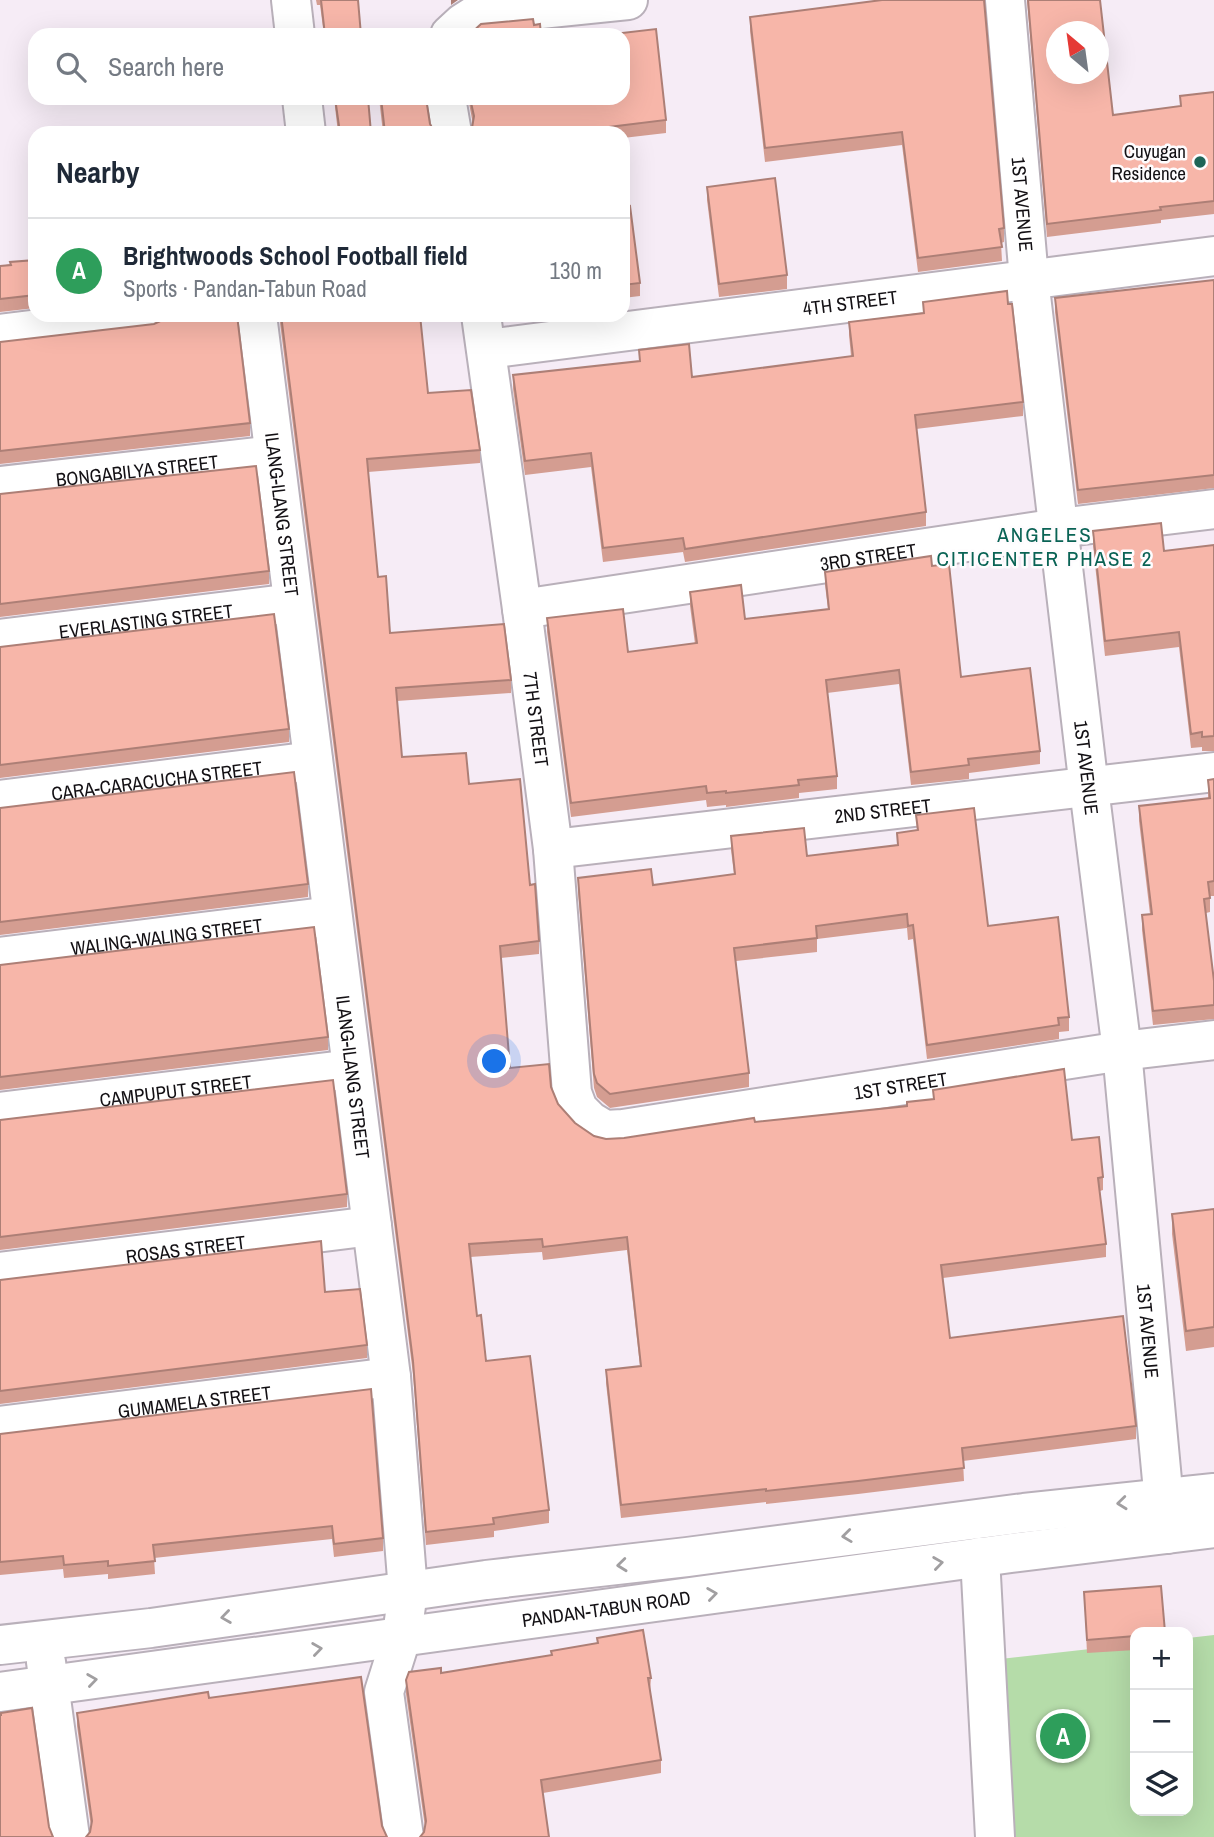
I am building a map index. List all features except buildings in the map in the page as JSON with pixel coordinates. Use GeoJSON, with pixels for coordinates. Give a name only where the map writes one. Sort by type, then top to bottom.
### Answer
{"type":"FeatureCollection","features":[{"type":"Feature","properties":{"kind":"street"},"geometry":{"type":"LineString","coordinates":[[291,0],[294,28]]}},
{"type":"Feature","properties":{"kind":"street"},"geometry":{"type":"LineString","coordinates":[[458,28],[474,16],[628,0]]}},
{"type":"Feature","properties":{"kind":"street","name":"1ST AVENUE"},"geometry":{"type":"LineString","coordinates":[[1005,0],[1029,279],[1122,1051],[1165,1516]]}},
{"type":"Feature","properties":{"kind":"street"},"geometry":{"type":"LineString","coordinates":[[303,105],[305,126]]}},
{"type":"Feature","properties":{"kind":"street"},"geometry":{"type":"LineString","coordinates":[[447,105],[451,126]]}},
{"type":"Feature","properties":{"kind":"street","name":"4TH STREET"},"geometry":{"type":"LineString","coordinates":[[630,318],[1029,279],[1214,256]]}},
{"type":"Feature","properties":{"kind":"street"},"geometry":{"type":"LineString","coordinates":[[0,334],[95,322]]}},
{"type":"Feature","properties":{"kind":"street","name":"ILANG-ILANG STREET"},"geometry":{"type":"LineString","coordinates":[[258,322],[391,1377],[408,1591],[402,1635],[384,1692],[404,1837]]}},
{"type":"Feature","properties":{"kind":"street","name":"4TH STREET"},"geometry":{"type":"LineString","coordinates":[[484,332],[587,322]]}},
{"type":"Feature","properties":{"kind":"street","name":"7TH STREET"},"geometry":{"type":"LineString","coordinates":[[484,332],[553,849],[572,1093],[578,1109],[590,1121]]}},
{"type":"Feature","properties":{"kind":"street","name":"BONGABILYA STREET"},"geometry":{"type":"LineString","coordinates":[[0,486],[274,455]]}},
{"type":"Feature","properties":{"kind":"street","name":"3RD STREET"},"geometry":{"type":"LineString","coordinates":[[522,609],[1059,528],[1214,509]]}},
{"type":"Feature","properties":{"kind":"street","name":"EVERLASTING STREET"},"geometry":{"type":"LineString","coordinates":[[0,639],[293,603]]}},
{"type":"Feature","properties":{"kind":"street","name":"CARA-CARACUCHA STREET"},"geometry":{"type":"LineString","coordinates":[[0,800],[313,761]]}},
{"type":"Feature","properties":{"kind":"street","name":"2ND STREET"},"geometry":{"type":"LineString","coordinates":[[553,849],[1214,772]]}},
{"type":"Feature","properties":{"kind":"street","name":"WALING-WALING STREET"},"geometry":{"type":"LineString","coordinates":[[0,957],[332,916]]}},
{"type":"Feature","properties":{"kind":"street","name":"1ST STREET"},"geometry":{"type":"LineString","coordinates":[[590,1121],[606,1130],[623,1129],[1122,1051],[1214,1040]]}},
{"type":"Feature","properties":{"kind":"street","name":"CAMPUPUT STREET"},"geometry":{"type":"LineString","coordinates":[[0,1112],[352,1069]]}},
{"type":"Feature","properties":{"kind":"street","name":"ROSAS STREET"},"geometry":{"type":"LineString","coordinates":[[0,1272],[372,1226]]}},
{"type":"Feature","properties":{"kind":"street","name":"GUMAMELA STREET"},"geometry":{"type":"LineString","coordinates":[[0,1426],[391,1377]]}},
{"type":"Feature","properties":{"kind":"street","name":"PANDAN-TABUN ROAD"},"geometry":{"type":"LineString","coordinates":[[0,1692],[980,1558],[1165,1516],[1214,1493]]}},
{"type":"Feature","properties":{"kind":"street","name":"PANDAN-TABUN ROAD"},"geometry":{"type":"LineString","coordinates":[[0,1645],[151,1628],[486,1580],[1024,1513],[1165,1516],[1214,1528]]}},
{"type":"Feature","properties":{"kind":"street"},"geometry":{"type":"LineString","coordinates":[[980,1558],[995,1837]]}},
{"type":"Feature","properties":{"kind":"street"},"geometry":{"type":"LineString","coordinates":[[43,1640],[70,1837]]}},
{"type":"Feature","properties":{"kind":"green space"},"geometry":{"type":"Polygon","coordinates":[[[1214,1635],[1214,1837],[1002,1837],[983,1661],[1130,1645],[1130,1816],[1193,1816],[1193,1637],[1214,1635]]]}},
{"type":"Feature","properties":{"kind":"place","name":"Cuyugan Residence"},"geometry":{"type":"Point","coordinates":[1200,162]}},
{"type":"Feature","properties":{"kind":"place","name":"Brightwoods School Football field"},"geometry":{"type":"Point","coordinates":[1063,1736]}},
{"type":"Feature","properties":{"kind":"district","name":"ANGELES CITICENTER PHASE 2"},"geometry":{"type":"Point","coordinates":[1045,547]}}]}
